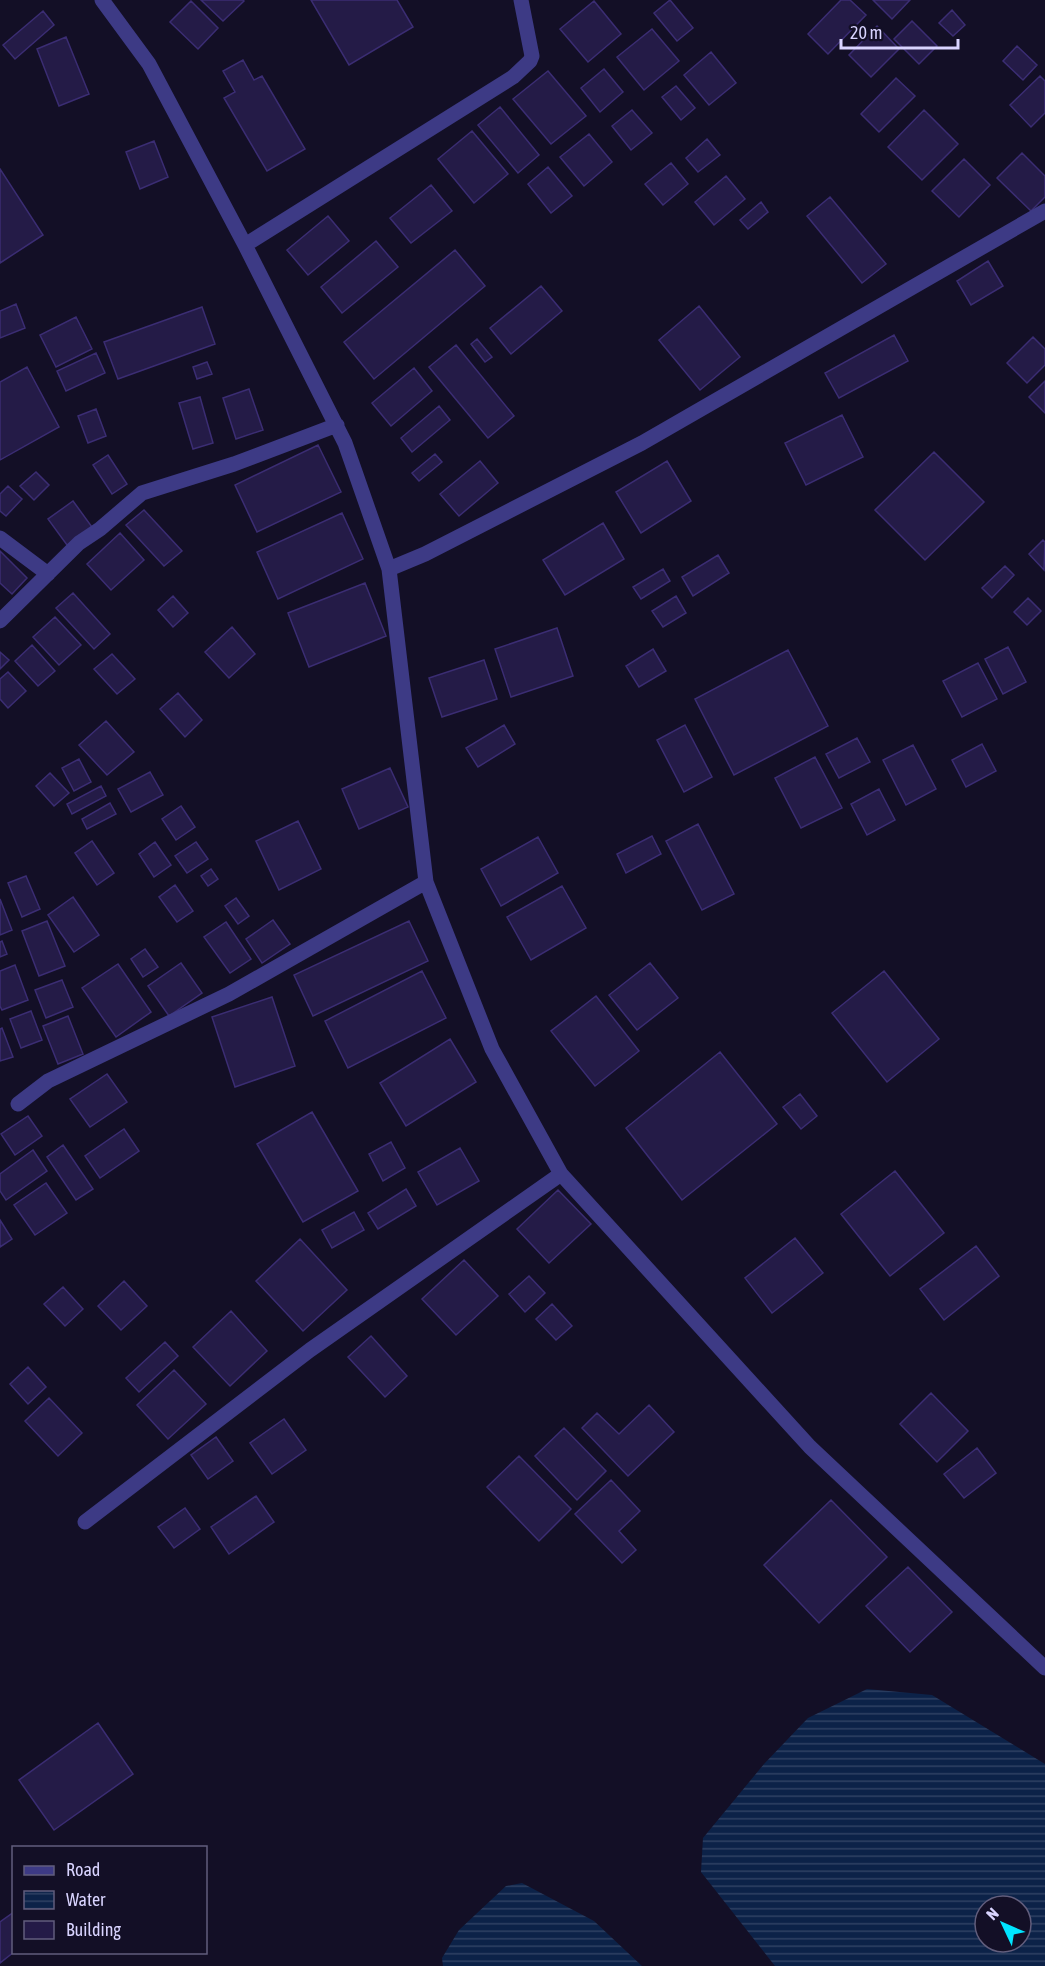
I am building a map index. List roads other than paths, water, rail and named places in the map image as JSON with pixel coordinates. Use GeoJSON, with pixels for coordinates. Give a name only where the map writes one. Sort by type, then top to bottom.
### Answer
{"type":"FeatureCollection","features":[{"type":"Feature","properties":{"kind":"street"},"geometry":{"type":"LineString","coordinates":[[102,0],[149,64],[337,424],[389,569],[426,882],[492,1049],[561,1174],[810,1447],[1045,1668]]}},
{"type":"Feature","properties":{"kind":"street"},"geometry":{"type":"LineString","coordinates":[[245,245],[513,77],[530,62],[532,56],[521,0]]}},
{"type":"Feature","properties":{"kind":"street"},"geometry":{"type":"LineString","coordinates":[[389,569],[425,554],[642,443],[1045,211]]}},
{"type":"Feature","properties":{"kind":"street"},"geometry":{"type":"LineString","coordinates":[[0,621],[79,543],[100,529],[142,493],[234,464],[337,424]]}},
{"type":"Feature","properties":{"kind":"street"},"geometry":{"type":"LineString","coordinates":[[0,538],[48,574]]}},
{"type":"Feature","properties":{"kind":"street"},"geometry":{"type":"LineString","coordinates":[[18,1104],[48,1081],[230,994],[426,882]]}},
{"type":"Feature","properties":{"kind":"street"},"geometry":{"type":"LineString","coordinates":[[85,1522],[310,1350],[561,1174]]}},
{"type":"Feature","properties":{"kind":"water"},"geometry":{"type":"Polygon","coordinates":[[[867,1689],[932,1695],[1045,1764],[1045,1966],[775,1966],[701,1872],[703,1838],[764,1764],[808,1718],[867,1689]]]}},
{"type":"Feature","properties":{"kind":"water"},"geometry":{"type":"Polygon","coordinates":[[[522,1883],[594,1921],[642,1966],[443,1966],[442,1958],[459,1930],[506,1886],[522,1883]]]}}]}
